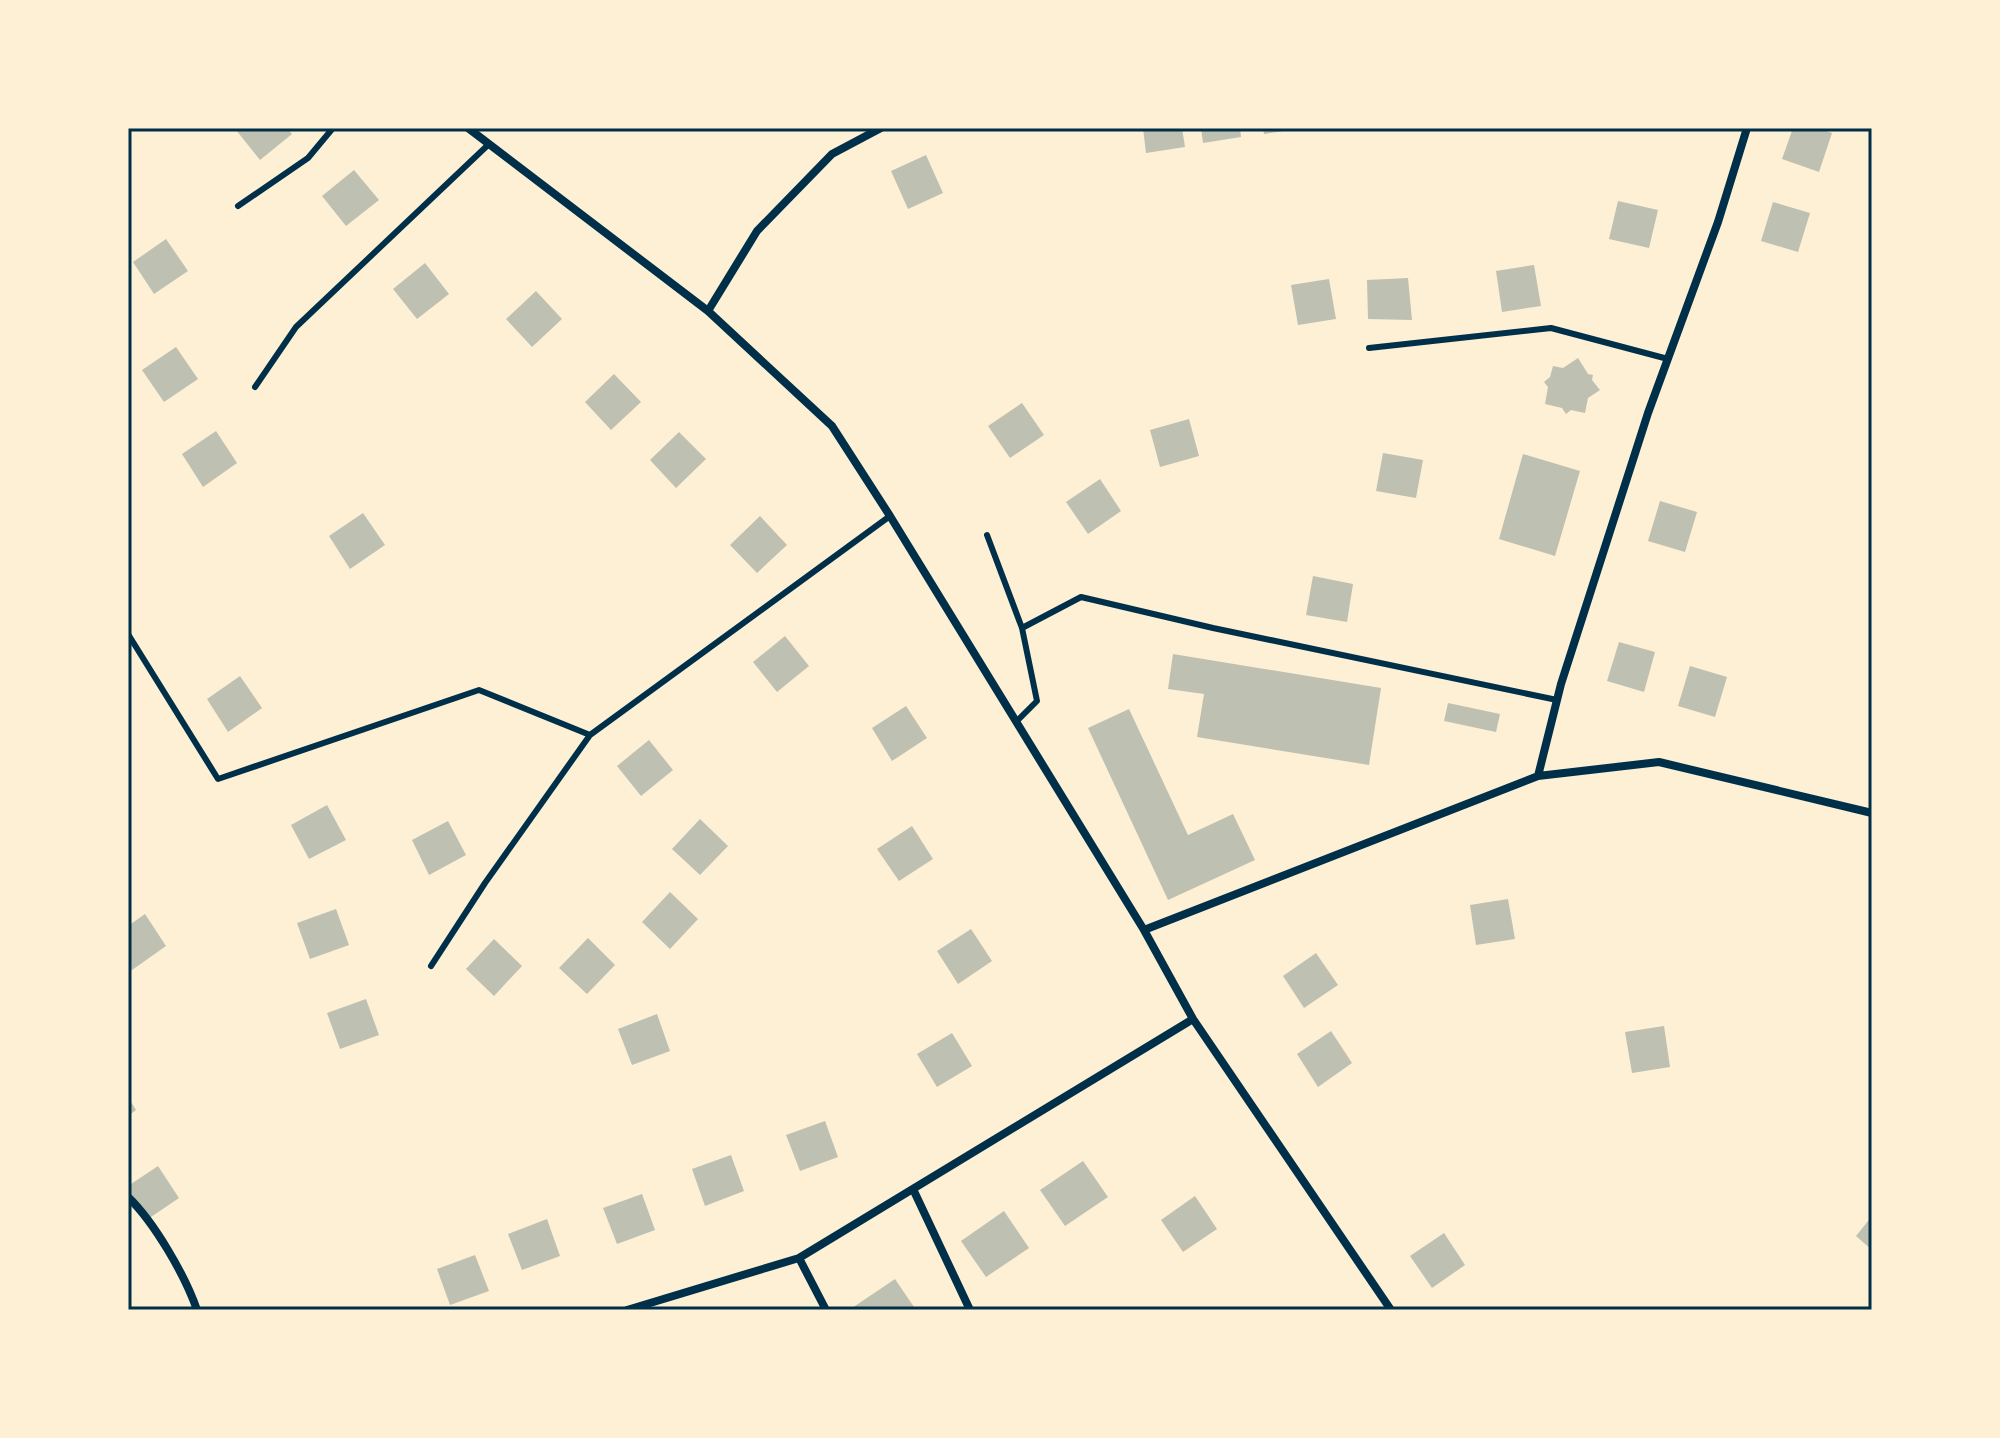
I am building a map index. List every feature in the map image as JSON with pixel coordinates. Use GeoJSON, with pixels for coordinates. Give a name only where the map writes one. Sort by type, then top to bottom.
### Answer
{"type":"FeatureCollection","features":[{"type":"Feature","properties":{"kind":"street"},"geometry":{"type":"LineString","coordinates":[[468,128],[708,311],[832,426],[1144,930],[1193,1019],[1391,1310]]}},
{"type":"Feature","properties":{"kind":"street"},"geometry":{"type":"LineString","coordinates":[[708,311],[757,231],[832,154],[881,128]]}},
{"type":"Feature","properties":{"kind":"street"},"geometry":{"type":"LineString","coordinates":[[1538,776],[1557,700],[1648,413],[1718,222],[1747,128]]}},
{"type":"Feature","properties":{"kind":"street"},"geometry":{"type":"LineString","coordinates":[[1144,930],[1538,776],[1659,762],[1872,813]]}},
{"type":"Feature","properties":{"kind":"street"},"geometry":{"type":"LineString","coordinates":[[627,1310],[799,1258],[1193,1019]]}},
{"type":"Feature","properties":{"kind":"street"},"geometry":{"type":"LineString","coordinates":[[913,1189],[970,1310]]}},
{"type":"Feature","properties":{"kind":"street"},"geometry":{"type":"LineString","coordinates":[[128,1197],[144,1213],[190,1289],[197,1310]]}},
{"type":"Feature","properties":{"kind":"street"},"geometry":{"type":"LineString","coordinates":[[799,1258],[826,1310]]}},
{"type":"Feature","properties":{"kind":"lane"},"geometry":{"type":"LineString","coordinates":[[238,206],[308,158],[333,128]]}},
{"type":"Feature","properties":{"kind":"lane"},"geometry":{"type":"LineString","coordinates":[[255,387],[296,327],[489,144]]}},
{"type":"Feature","properties":{"kind":"lane"},"geometry":{"type":"LineString","coordinates":[[1369,348],[1551,328],[1668,359]]}},
{"type":"Feature","properties":{"kind":"lane"},"geometry":{"type":"LineString","coordinates":[[431,966],[485,883],[590,735],[890,516]]}},
{"type":"Feature","properties":{"kind":"lane"},"geometry":{"type":"LineString","coordinates":[[987,535],[1022,628],[1037,701],[1016,722]]}},
{"type":"Feature","properties":{"kind":"lane"},"geometry":{"type":"LineString","coordinates":[[1022,628],[1081,597],[1557,700]]}},
{"type":"Feature","properties":{"kind":"lane"},"geometry":{"type":"LineString","coordinates":[[128,634],[218,779],[479,690],[590,735]]}},
{"type":"Feature","properties":{"kind":"building"},"geometry":{"type":"Polygon","coordinates":[[[287,128],[292,134],[260,160],[236,130],[287,128]]]}},
{"type":"Feature","properties":{"kind":"building"},"geometry":{"type":"Polygon","coordinates":[[[1143,128],[1182,128],[1185,147],[1146,153],[1143,128]]]}},
{"type":"Feature","properties":{"kind":"building"},"geometry":{"type":"Polygon","coordinates":[[[1201,128],[1240,128],[1241,137],[1203,143],[1201,128]]]}},
{"type":"Feature","properties":{"kind":"building"},"geometry":{"type":"Polygon","coordinates":[[[1263,128],[1291,128],[1291,130],[1264,134],[1263,128]]]}},
{"type":"Feature","properties":{"kind":"building"},"geometry":{"type":"Polygon","coordinates":[[[1793,128],[1817,128],[1832,133],[1819,172],[1782,159],[1793,128]]]}},
{"type":"Feature","properties":{"kind":"building"},"geometry":{"type":"Polygon","coordinates":[[[926,155],[943,193],[908,209],[891,171],[926,155]]]}},
{"type":"Feature","properties":{"kind":"building"},"geometry":{"type":"Polygon","coordinates":[[[354,170],[379,200],[346,226],[322,196],[354,170]]]}},
{"type":"Feature","properties":{"kind":"building"},"geometry":{"type":"Polygon","coordinates":[[[1618,201],[1658,210],[1649,248],[1609,239],[1618,201]]]}},
{"type":"Feature","properties":{"kind":"building"},"geometry":{"type":"Polygon","coordinates":[[[1773,202],[1810,213],[1798,252],[1761,241],[1773,202]]]}},
{"type":"Feature","properties":{"kind":"building"},"geometry":{"type":"Polygon","coordinates":[[[166,239],[188,271],[154,294],[133,262],[166,239]]]}},
{"type":"Feature","properties":{"kind":"building"},"geometry":{"type":"Polygon","coordinates":[[[425,263],[449,294],[417,319],[393,289],[425,263]]]}},
{"type":"Feature","properties":{"kind":"building"},"geometry":{"type":"Polygon","coordinates":[[[1534,265],[1541,306],[1502,312],[1496,271],[1534,265]]]}},
{"type":"Feature","properties":{"kind":"building"},"geometry":{"type":"Polygon","coordinates":[[[1408,278],[1412,320],[1368,319],[1367,280],[1408,278]]]}},
{"type":"Feature","properties":{"kind":"building"},"geometry":{"type":"Polygon","coordinates":[[[1329,279],[1336,319],[1298,325],[1291,285],[1329,279]]]}},
{"type":"Feature","properties":{"kind":"building"},"geometry":{"type":"Polygon","coordinates":[[[536,291],[562,319],[532,347],[506,319],[536,291]]]}},
{"type":"Feature","properties":{"kind":"building"},"geometry":{"type":"Polygon","coordinates":[[[176,347],[198,379],[164,402],[142,370],[176,347]]]}},
{"type":"Feature","properties":{"kind":"building"},"geometry":{"type":"Polygon","coordinates":[[[1578,358],[1588,374],[1593,375],[1592,380],[1600,390],[1588,398],[1585,413],[1571,410],[1566,414],[1562,408],[1545,404],[1548,387],[1544,382],[1550,377],[1553,366],[1563,368],[1578,358]]]}},
{"type":"Feature","properties":{"kind":"building"},"geometry":{"type":"Polygon","coordinates":[[[614,374],[641,402],[611,430],[585,402],[614,374]]]}},
{"type":"Feature","properties":{"kind":"building"},"geometry":{"type":"Polygon","coordinates":[[[1022,403],[1044,435],[1010,458],[988,426],[1022,403]]]}},
{"type":"Feature","properties":{"kind":"building"},"geometry":{"type":"Polygon","coordinates":[[[1189,419],[1199,456],[1160,467],[1150,430],[1189,419]]]}},
{"type":"Feature","properties":{"kind":"building"},"geometry":{"type":"Polygon","coordinates":[[[216,431],[237,463],[203,487],[182,454],[216,431]]]}},
{"type":"Feature","properties":{"kind":"building"},"geometry":{"type":"Polygon","coordinates":[[[679,432],[706,459],[676,488],[650,460],[679,432]]]}},
{"type":"Feature","properties":{"kind":"building"},"geometry":{"type":"Polygon","coordinates":[[[1383,453],[1423,460],[1416,498],[1376,491],[1383,453]]]}},
{"type":"Feature","properties":{"kind":"building"},"geometry":{"type":"Polygon","coordinates":[[[1523,454],[1580,471],[1555,556],[1499,539],[1523,454]]]}},
{"type":"Feature","properties":{"kind":"building"},"geometry":{"type":"Polygon","coordinates":[[[1100,479],[1121,511],[1088,534],[1066,502],[1100,479]]]}},
{"type":"Feature","properties":{"kind":"building"},"geometry":{"type":"Polygon","coordinates":[[[1660,501],[1697,512],[1685,552],[1648,541],[1660,501]]]}},
{"type":"Feature","properties":{"kind":"building"},"geometry":{"type":"Polygon","coordinates":[[[363,513],[385,545],[350,569],[329,536],[363,513]]]}},
{"type":"Feature","properties":{"kind":"building"},"geometry":{"type":"Polygon","coordinates":[[[760,516],[787,545],[757,573],[730,545],[760,516]]]}},
{"type":"Feature","properties":{"kind":"building"},"geometry":{"type":"Polygon","coordinates":[[[1313,576],[1353,584],[1347,622],[1306,615],[1313,576]]]}},
{"type":"Feature","properties":{"kind":"building"},"geometry":{"type":"Polygon","coordinates":[[[785,636],[809,666],[777,692],[753,662],[785,636]]]}},
{"type":"Feature","properties":{"kind":"building"},"geometry":{"type":"Polygon","coordinates":[[[1619,642],[1655,652],[1644,692],[1607,681],[1619,642]]]}},
{"type":"Feature","properties":{"kind":"building"},"geometry":{"type":"Polygon","coordinates":[[[1173,654],[1381,688],[1369,765],[1197,737],[1204,694],[1168,689],[1173,654]]]}},
{"type":"Feature","properties":{"kind":"building"},"geometry":{"type":"Polygon","coordinates":[[[1690,666],[1727,677],[1715,717],[1678,706],[1690,666]]]}},
{"type":"Feature","properties":{"kind":"building"},"geometry":{"type":"Polygon","coordinates":[[[240,676],[262,708],[228,732],[207,699],[240,676]]]}},
{"type":"Feature","properties":{"kind":"building"},"geometry":{"type":"Polygon","coordinates":[[[1448,703],[1500,714],[1496,732],[1444,721],[1448,703]]]}},
{"type":"Feature","properties":{"kind":"building"},"geometry":{"type":"Polygon","coordinates":[[[906,706],[927,738],[892,761],[872,728],[906,706]]]}},
{"type":"Feature","properties":{"kind":"building"},"geometry":{"type":"Polygon","coordinates":[[[1129,709],[1188,835],[1233,814],[1255,860],[1168,900],[1088,728],[1129,709]]]}},
{"type":"Feature","properties":{"kind":"building"},"geometry":{"type":"Polygon","coordinates":[[[649,740],[673,770],[641,796],[617,766],[649,740]]]}},
{"type":"Feature","properties":{"kind":"building"},"geometry":{"type":"Polygon","coordinates":[[[327,805],[346,840],[309,859],[291,825],[327,805]]]}},
{"type":"Feature","properties":{"kind":"building"},"geometry":{"type":"Polygon","coordinates":[[[700,819],[728,846],[700,875],[672,849],[700,819]]]}},
{"type":"Feature","properties":{"kind":"building"},"geometry":{"type":"Polygon","coordinates":[[[448,821],[466,855],[429,875],[412,840],[448,821]]]}},
{"type":"Feature","properties":{"kind":"building"},"geometry":{"type":"Polygon","coordinates":[[[912,826],[933,859],[899,881],[877,849],[912,826]]]}},
{"type":"Feature","properties":{"kind":"building"},"geometry":{"type":"Polygon","coordinates":[[[670,892],[698,919],[670,949],[642,922],[670,892]]]}},
{"type":"Feature","properties":{"kind":"building"},"geometry":{"type":"Polygon","coordinates":[[[1508,899],[1515,939],[1476,945],[1470,905],[1508,899]]]}},
{"type":"Feature","properties":{"kind":"building"},"geometry":{"type":"Polygon","coordinates":[[[336,909],[349,945],[310,959],[297,923],[336,909]]]}},
{"type":"Feature","properties":{"kind":"building"},"geometry":{"type":"Polygon","coordinates":[[[145,914],[166,946],[132,970],[128,963],[128,926],[145,914]]]}},
{"type":"Feature","properties":{"kind":"building"},"geometry":{"type":"Polygon","coordinates":[[[971,929],[992,961],[958,984],[937,951],[971,929]]]}},
{"type":"Feature","properties":{"kind":"building"},"geometry":{"type":"Polygon","coordinates":[[[588,938],[615,965],[587,994],[559,968],[588,938]]]}},
{"type":"Feature","properties":{"kind":"building"},"geometry":{"type":"Polygon","coordinates":[[[494,939],[522,966],[494,996],[466,969],[494,939]]]}},
{"type":"Feature","properties":{"kind":"building"},"geometry":{"type":"Polygon","coordinates":[[[1316,953],[1338,985],[1304,1008],[1283,976],[1316,953]]]}},
{"type":"Feature","properties":{"kind":"building"},"geometry":{"type":"Polygon","coordinates":[[[366,999],[379,1035],[340,1049],[327,1013],[366,999]]]}},
{"type":"Feature","properties":{"kind":"building"},"geometry":{"type":"Polygon","coordinates":[[[657,1014],[670,1051],[632,1065],[618,1029],[657,1014]]]}},
{"type":"Feature","properties":{"kind":"building"},"geometry":{"type":"Polygon","coordinates":[[[1664,1026],[1670,1067],[1632,1073],[1625,1032],[1664,1026]]]}},
{"type":"Feature","properties":{"kind":"building"},"geometry":{"type":"Polygon","coordinates":[[[1331,1031],[1352,1063],[1318,1087],[1297,1054],[1331,1031]]]}},
{"type":"Feature","properties":{"kind":"building"},"geometry":{"type":"Polygon","coordinates":[[[952,1033],[972,1066],[937,1087],[917,1054],[952,1033]]]}},
{"type":"Feature","properties":{"kind":"building"},"geometry":{"type":"Polygon","coordinates":[[[128,1097],[136,1110],[128,1116],[128,1097]]]}},
{"type":"Feature","properties":{"kind":"building"},"geometry":{"type":"Polygon","coordinates":[[[825,1121],[838,1157],[800,1171],[786,1135],[825,1121]]]}},
{"type":"Feature","properties":{"kind":"building"},"geometry":{"type":"Polygon","coordinates":[[[731,1155],[744,1191],[705,1206],[692,1169],[731,1155]]]}},
{"type":"Feature","properties":{"kind":"building"},"geometry":{"type":"Polygon","coordinates":[[[1083,1161],[1108,1197],[1065,1226],[1040,1190],[1083,1161]]]}},
{"type":"Feature","properties":{"kind":"building"},"geometry":{"type":"Polygon","coordinates":[[[158,1166],[179,1198],[145,1221],[128,1195],[128,1186],[158,1166]]]}},
{"type":"Feature","properties":{"kind":"building"},"geometry":{"type":"Polygon","coordinates":[[[642,1194],[655,1230],[617,1244],[603,1208],[642,1194]]]}},
{"type":"Feature","properties":{"kind":"building"},"geometry":{"type":"Polygon","coordinates":[[[1195,1196],[1217,1229],[1183,1252],[1161,1220],[1195,1196]]]}},
{"type":"Feature","properties":{"kind":"building"},"geometry":{"type":"Polygon","coordinates":[[[1004,1211],[1029,1248],[986,1277],[961,1241],[1004,1211]]]}},
{"type":"Feature","properties":{"kind":"building"},"geometry":{"type":"Polygon","coordinates":[[[1872,1216],[1872,1250],[1856,1236],[1872,1216]]]}},
{"type":"Feature","properties":{"kind":"building"},"geometry":{"type":"Polygon","coordinates":[[[547,1219],[560,1256],[522,1270],[508,1234],[547,1219]]]}},
{"type":"Feature","properties":{"kind":"building"},"geometry":{"type":"Polygon","coordinates":[[[1444,1233],[1465,1265],[1432,1288],[1410,1256],[1444,1233]]]}},
{"type":"Feature","properties":{"kind":"building"},"geometry":{"type":"Polygon","coordinates":[[[475,1255],[489,1291],[450,1305],[437,1269],[475,1255]]]}},
{"type":"Feature","properties":{"kind":"building"},"geometry":{"type":"Polygon","coordinates":[[[895,1279],[916,1310],[853,1310],[852,1308],[895,1279]]]}}]}
